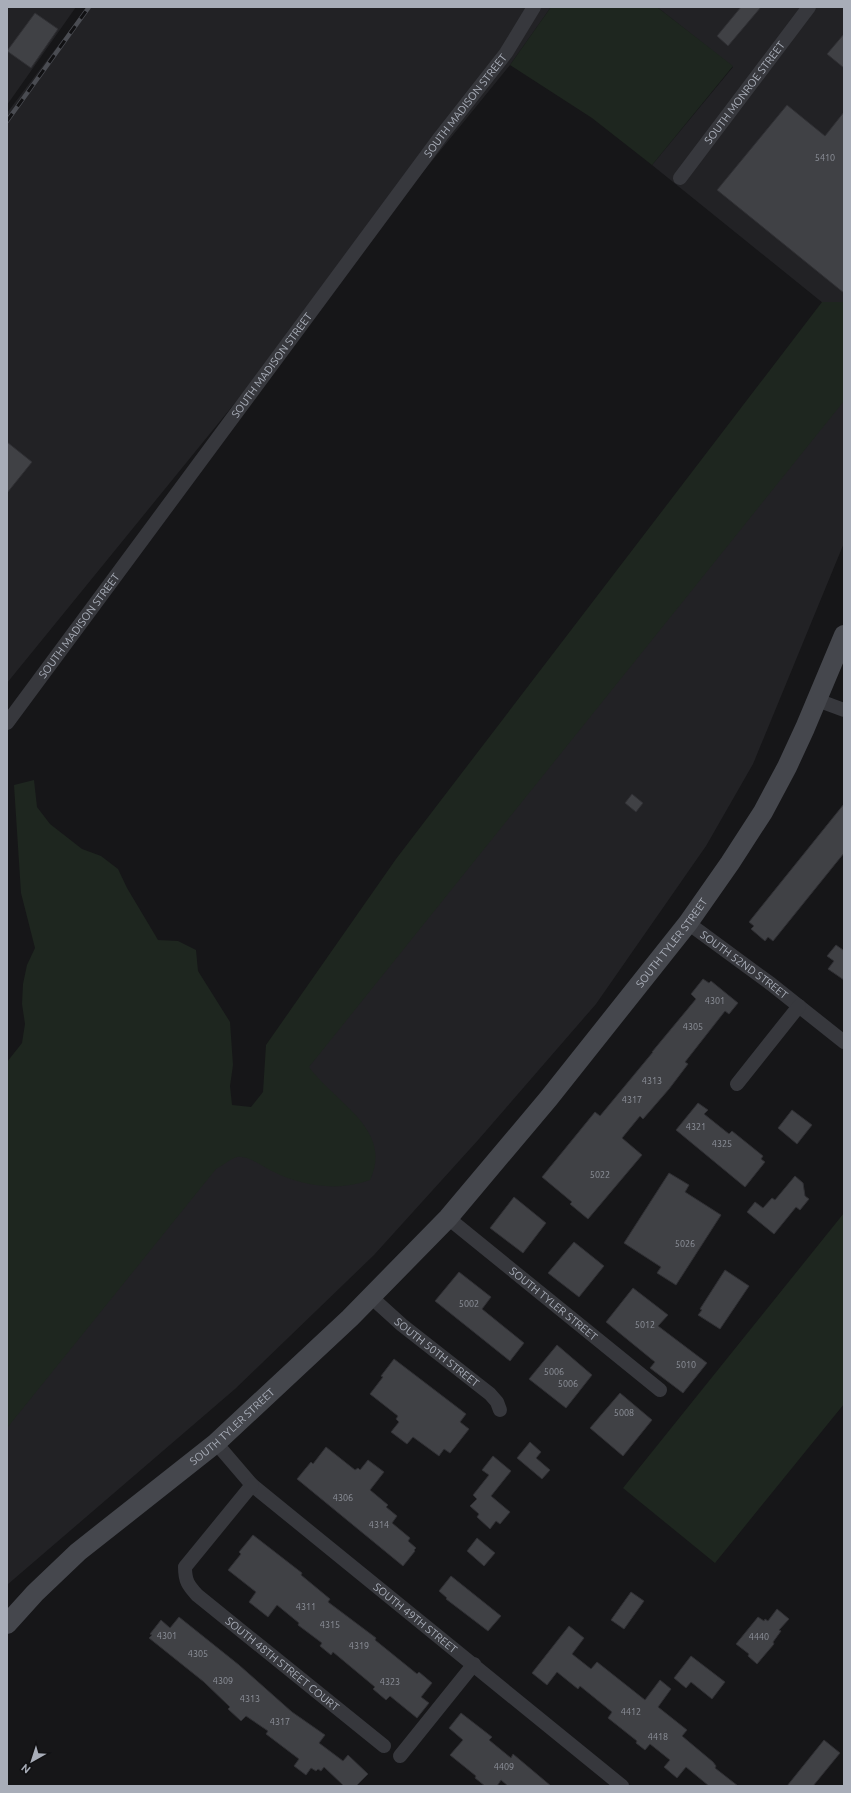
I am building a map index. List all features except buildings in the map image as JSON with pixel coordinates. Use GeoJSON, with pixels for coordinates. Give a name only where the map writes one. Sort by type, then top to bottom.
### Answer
{"type":"FeatureCollection","features":[{"type":"Feature","properties":{"kind":"main road","name":"SOUTH TYLER STREET"},"geometry":{"type":"LineString","coordinates":[[7,1624],[35,1593],[78,1552],[216,1443],[371,1297],[448,1218],[549,1098],[688,923],[763,812],[787,766],[844,635]]}},
{"type":"Feature","properties":{"kind":"street","name":"SOUTH MADISON STREET"},"geometry":{"type":"LineString","coordinates":[[7,723],[441,136],[506,53],[534,7]]}},
{"type":"Feature","properties":{"kind":"street","name":"SOUTH MONROE STREET"},"geometry":{"type":"LineString","coordinates":[[680,178],[808,7]]}},
{"type":"Feature","properties":{"kind":"street"},"geometry":{"type":"LineString","coordinates":[[817,700],[844,710]]}},
{"type":"Feature","properties":{"kind":"street","name":"SOUTH 52ND STREET"},"geometry":{"type":"LineString","coordinates":[[688,923],[799,1006],[844,1042]]}},
{"type":"Feature","properties":{"kind":"street","name":"SOUTH 52ND STREET"},"geometry":{"type":"LineString","coordinates":[[737,1084],[799,1006]]}},
{"type":"Feature","properties":{"kind":"street","name":"SOUTH TYLER STREET"},"geometry":{"type":"LineString","coordinates":[[448,1218],[660,1390]]}},
{"type":"Feature","properties":{"kind":"street","name":"SOUTH 50TH STREET"},"geometry":{"type":"LineString","coordinates":[[371,1297],[402,1325],[490,1394],[497,1402],[500,1410]]}},
{"type":"Feature","properties":{"kind":"street","name":"SOUTH 49TH STREET"},"geometry":{"type":"LineString","coordinates":[[216,1443],[252,1485],[474,1664],[622,1786]]}},
{"type":"Feature","properties":{"kind":"street","name":"SOUTH 48TH STREET COURT"},"geometry":{"type":"LineString","coordinates":[[252,1485],[185,1567],[185,1578],[190,1588],[384,1746]]}},
{"type":"Feature","properties":{"kind":"street"},"geometry":{"type":"LineString","coordinates":[[400,1756],[474,1664]]}},
{"type":"Feature","properties":{"kind":"shaded area"},"geometry":{"type":"Polygon","coordinates":[[[7,7],[76,7],[7,105],[7,7]]]}},
{"type":"Feature","properties":{"kind":"shaded area"},"geometry":{"type":"Polygon","coordinates":[[[87,7],[551,7],[510,65],[7,683],[7,113],[87,7]]]}},
{"type":"Feature","properties":{"kind":"shaded area"},"geometry":{"type":"Polygon","coordinates":[[[551,7],[657,7],[733,66],[652,165],[592,118],[510,65],[551,7]]]}},
{"type":"Feature","properties":{"kind":"shaded area"},"geometry":{"type":"Polygon","coordinates":[[[657,7],[844,7],[844,320],[652,165],[733,67],[657,7]]]}},
{"type":"Feature","properties":{"kind":"shaded area"},"geometry":{"type":"Polygon","coordinates":[[[822,302],[844,302],[844,401],[309,1067],[358,1118],[368,1131],[374,1146],[375,1162],[370,1180],[345,1186],[320,1186],[307,1184],[283,1176],[251,1159],[241,1157],[234,1158],[216,1169],[7,1428],[7,1062],[22,1043],[25,1024],[22,1004],[23,984],[27,965],[35,948],[21,893],[14,785],[34,780],[37,807],[50,824],[82,849],[101,856],[118,869],[127,888],[158,940],[178,941],[196,950],[198,971],[230,1022],[233,1065],[230,1086],[232,1105],[251,1107],[263,1092],[266,1045],[396,859],[822,302]]]}},
{"type":"Feature","properties":{"kind":"shaded area"},"geometry":{"type":"Polygon","coordinates":[[[844,378],[844,543],[753,764],[706,846],[596,1004],[479,1139],[374,1255],[235,1389],[7,1585],[7,1427],[844,378]]]}},
{"type":"Feature","properties":{"kind":"shaded area"},"geometry":{"type":"Polygon","coordinates":[[[844,1213],[844,1404],[715,1563],[623,1488],[844,1213]]]}},
{"type":"Feature","properties":{"kind":"railway"},"geometry":{"type":"LineString","coordinates":[[7,121],[89,7]]}}]}
